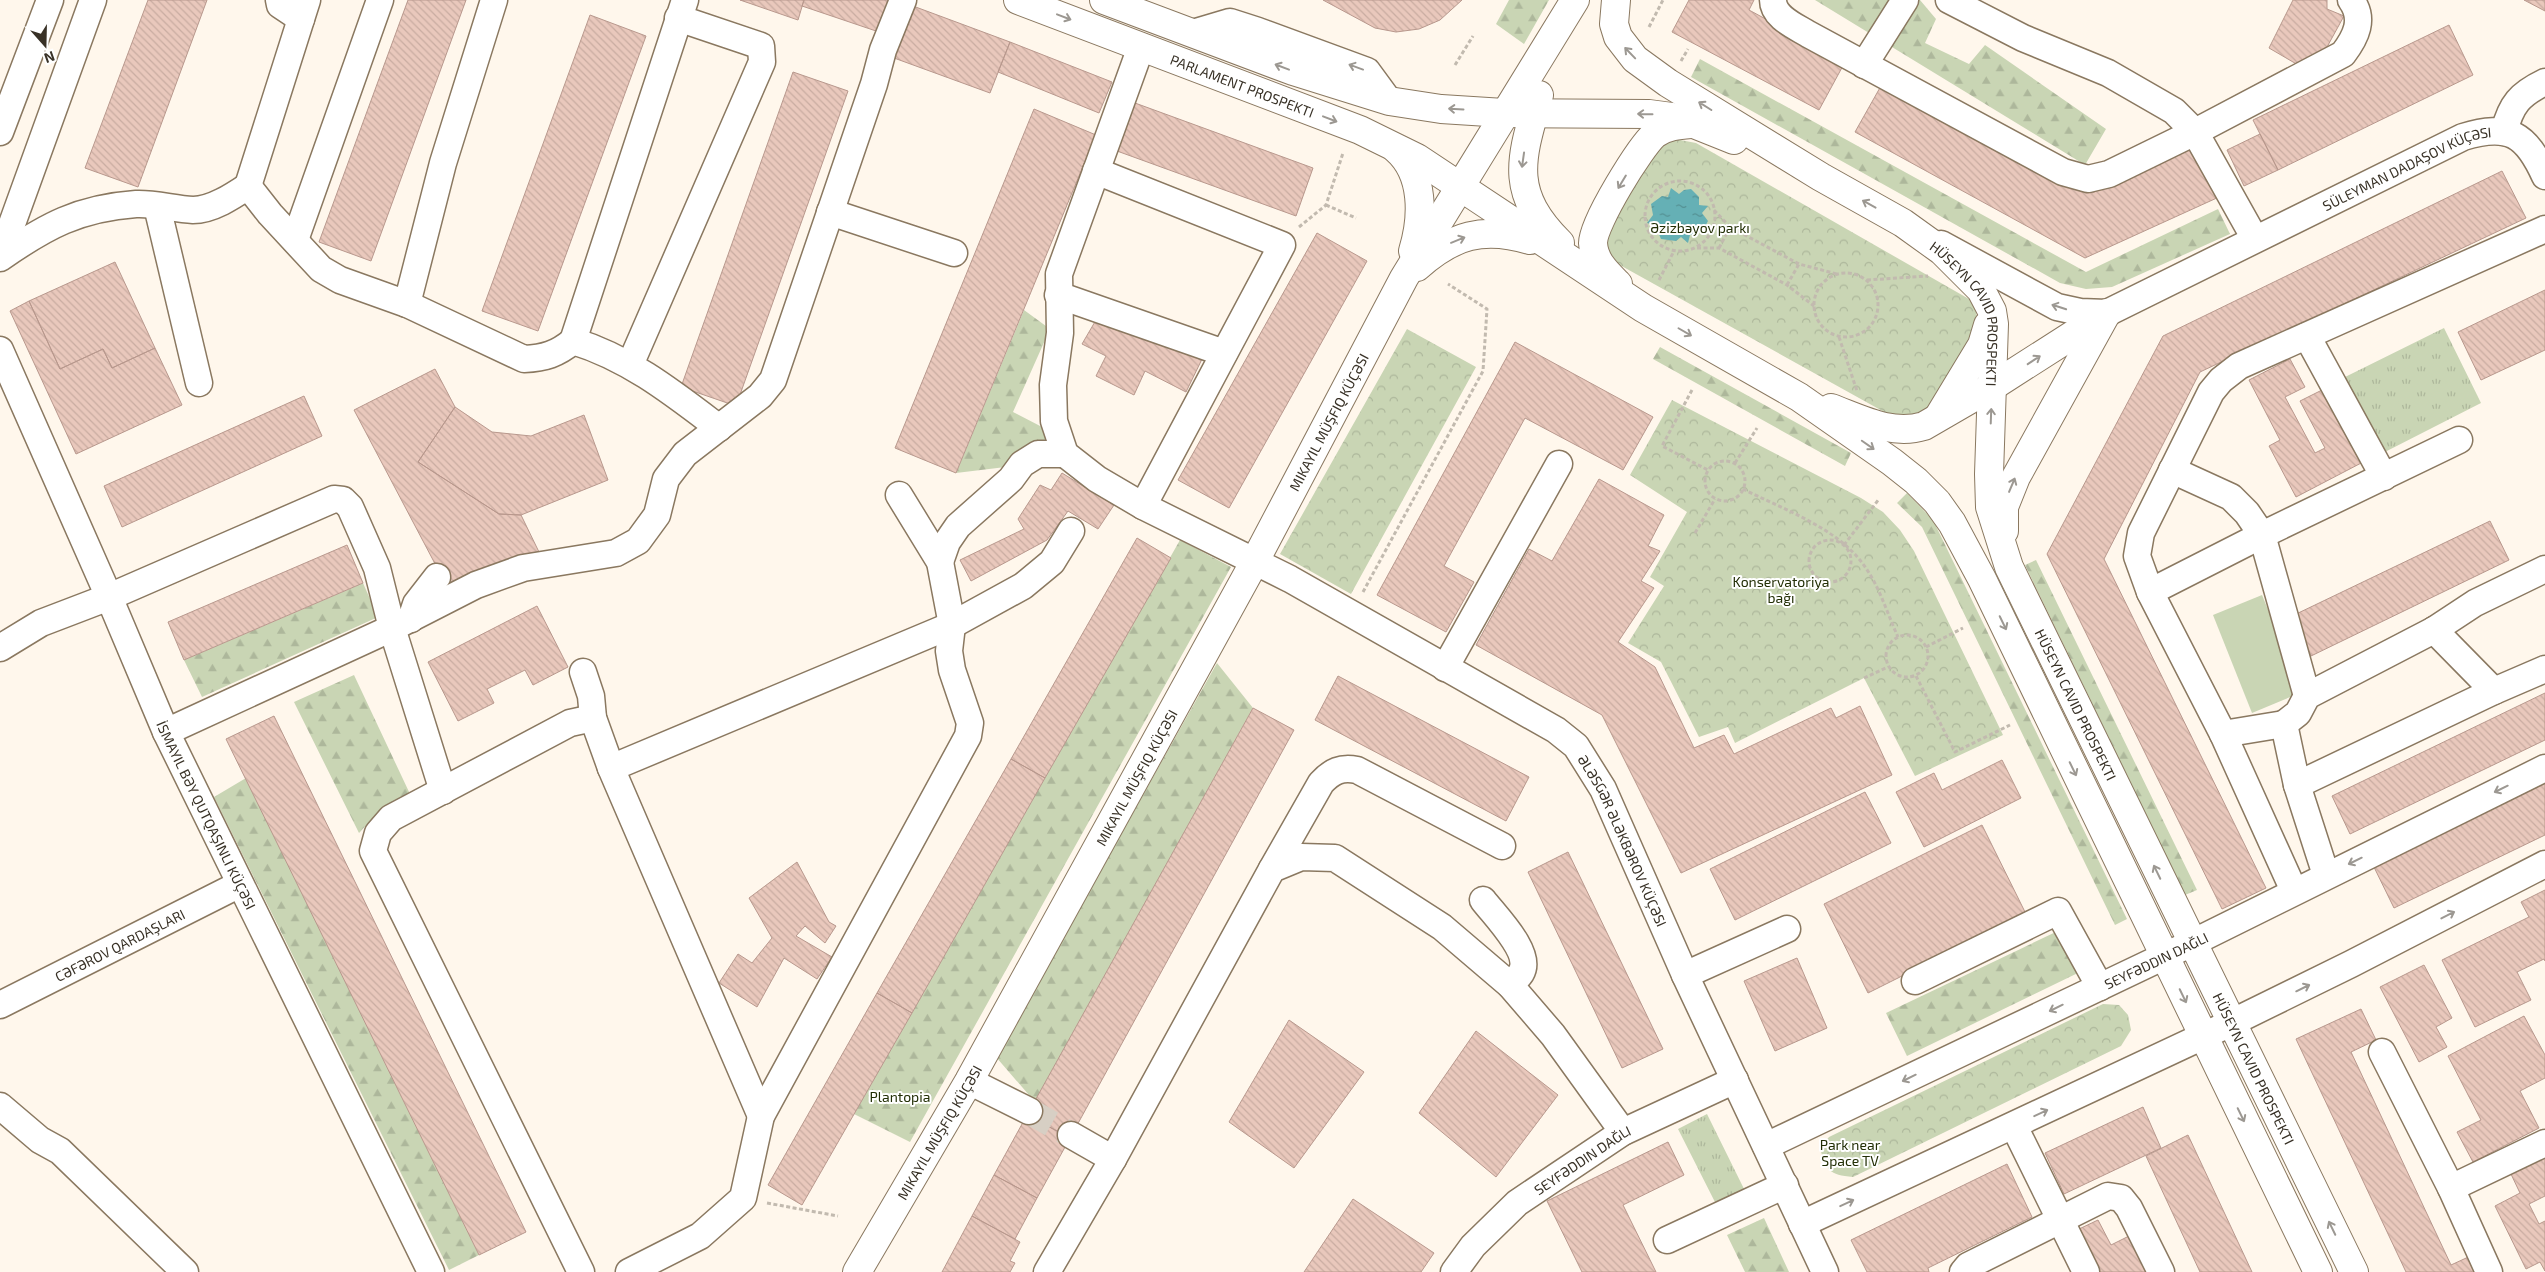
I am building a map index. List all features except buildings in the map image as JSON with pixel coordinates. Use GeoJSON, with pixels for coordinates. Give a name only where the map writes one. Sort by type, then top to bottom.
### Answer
{"type":"FeatureCollection","features":[{"type":"Feature","properties":{"kind":"main road","name":"PARLAMENT PROSPEKTI"},"geometry":{"type":"LineString","coordinates":[[1018,0],[1360,130],[1417,158],[1546,245]]}},
{"type":"Feature","properties":{"kind":"main road"},"geometry":{"type":"LineString","coordinates":[[1104,0],[1302,74],[1389,101],[1441,109],[1504,113],[1650,114],[1696,123],[1821,177]]}},
{"type":"Feature","properties":{"kind":"main road"},"geometry":{"type":"LineString","coordinates":[[857,1272],[969,1081],[1254,561],[1404,278],[1575,0]]}},
{"type":"Feature","properties":{"kind":"main road"},"geometry":{"type":"LineString","coordinates":[[1575,0],[1541,86],[1522,170],[1523,185],[1528,200],[1550,233],[1598,279]]}},
{"type":"Feature","properties":{"kind":"main road"},"geometry":{"type":"LineString","coordinates":[[1616,0],[1614,24],[1618,37],[1635,59],[1668,83],[1821,177]]}},
{"type":"Feature","properties":{"kind":"main road"},"geometry":{"type":"LineString","coordinates":[[1643,308],[1602,268],[1596,256],[1593,243],[1595,232],[1634,162],[1656,134],[1676,125],[1696,123]]}},
{"type":"Feature","properties":{"kind":"main road"},"geometry":{"type":"LineString","coordinates":[[1389,144],[1404,158],[1411,169],[1419,196],[1418,232],[1404,278]]}},
{"type":"Feature","properties":{"kind":"main road","name":"HÜSEYN CAVID PROSPEKTI"},"geometry":{"type":"LineString","coordinates":[[1821,177],[1903,223],[1942,251],[1981,290],[1992,311],[1994,324],[1989,474],[1990,507],[2008,567],[2354,1272]]}},
{"type":"Feature","properties":{"kind":"main road"},"geometry":{"type":"LineString","coordinates":[[1404,278],[1432,254],[1454,241],[1476,234],[1510,234],[1546,245],[1643,308],[1799,397],[1916,481],[1937,502],[1952,523],[1982,579],[2202,1037],[2318,1272]]}},
{"type":"Feature","properties":{"kind":"main road"},"geometry":{"type":"LineString","coordinates":[[1932,422],[1940,414],[1986,338],[1988,318],[1981,290]]}},
{"type":"Feature","properties":{"kind":"main road"},"geometry":{"type":"LineString","coordinates":[[1799,397],[1894,429],[1914,430],[1932,422],[1992,386],[2107,313]]}},
{"type":"Feature","properties":{"kind":"main road"},"geometry":{"type":"LineString","coordinates":[[2008,567],[2003,519],[2004,507],[2009,491],[2107,313]]}},
{"type":"Feature","properties":{"kind":"street"},"geometry":{"type":"LineString","coordinates":[[0,132],[50,0]]}},
{"type":"Feature","properties":{"kind":"street"},"geometry":{"type":"LineString","coordinates":[[0,258],[93,0]]}},
{"type":"Feature","properties":{"kind":"street"},"geometry":{"type":"LineString","coordinates":[[0,258],[39,231],[79,213],[137,204],[195,210],[231,197],[248,186],[304,9],[280,5],[279,0]]}},
{"type":"Feature","properties":{"kind":"street"},"geometry":{"type":"LineString","coordinates":[[295,240],[380,0]]}},
{"type":"Feature","properties":{"kind":"street"},"geometry":{"type":"LineString","coordinates":[[407,304],[443,163],[494,0]]}},
{"type":"Feature","properties":{"kind":"street"},"geometry":{"type":"LineString","coordinates":[[166,732],[402,624],[476,585],[523,568],[616,553],[638,541],[657,515],[666,479],[685,454],[760,396],[773,380],[884,50],[903,0]]}},
{"type":"Feature","properties":{"kind":"street"},"geometry":{"type":"LineString","coordinates":[[1773,0],[1773,7],[1781,17],[1864,65],[2063,172],[2088,179],[2109,174],[2195,132],[2342,54],[2354,40],[2359,22],[2357,9],[2351,0]]}},
{"type":"Feature","properties":{"kind":"street"},"geometry":{"type":"LineString","coordinates":[[1864,65],[1905,0]]}},
{"type":"Feature","properties":{"kind":"street"},"geometry":{"type":"LineString","coordinates":[[1949,0],[2023,38],[2108,73],[2174,111],[2195,132],[2255,239]]}},
{"type":"Feature","properties":{"kind":"street"},"geometry":{"type":"LineString","coordinates":[[248,186],[321,269],[340,280],[407,304],[524,359],[544,358],[558,353],[573,341],[682,9],[761,46],[762,62],[630,365]]}},
{"type":"Feature","properties":{"kind":"street"},"geometry":{"type":"LineString","coordinates":[[940,562],[947,542],[958,526],[1011,479],[1022,464],[1038,454],[1065,454],[1054,421],[1055,357],[1060,333],[1059,274],[1141,47]]}},
{"type":"Feature","properties":{"kind":"street"},"geometry":{"type":"LineString","coordinates":[[2504,132],[2509,113],[2514,104],[2528,90],[2545,82]]}},
{"type":"Feature","properties":{"kind":"street","name":"SÜLEYMAN DADAŞOV KÜÇƏSI"},"geometry":{"type":"LineString","coordinates":[[2107,313],[2463,137],[2491,130],[2504,132],[2528,145],[2545,176]]}},
{"type":"Feature","properties":{"kind":"street"},"geometry":{"type":"LineString","coordinates":[[1096,170],[1282,245],[1143,506]]}},
{"type":"Feature","properties":{"kind":"street"},"geometry":{"type":"LineString","coordinates":[[157,206],[199,383]]}},
{"type":"Feature","properties":{"kind":"street"},"geometry":{"type":"LineString","coordinates":[[830,212],[954,253]]}},
{"type":"Feature","properties":{"kind":"street"},"geometry":{"type":"LineString","coordinates":[[1903,223],[2057,307],[2080,312],[2107,313]]}},
{"type":"Feature","properties":{"kind":"street"},"geometry":{"type":"LineString","coordinates":[[2294,891],[2223,734],[2150,592],[2137,556],[2141,534],[2211,392],[2221,380],[2239,366],[2545,229]]}},
{"type":"Feature","properties":{"kind":"street"},"geometry":{"type":"LineString","coordinates":[[1058,295],[1224,353]]}},
{"type":"Feature","properties":{"kind":"street"},"geometry":{"type":"LineString","coordinates":[[2307,336],[2384,477]]}},
{"type":"Feature","properties":{"kind":"street"},"geometry":{"type":"LineString","coordinates":[[573,341],[600,350],[659,382],[718,428]]}},
{"type":"Feature","properties":{"kind":"street"},"geometry":{"type":"LineString","coordinates":[[0,350],[110,597],[166,732],[431,1272]]}},
{"type":"Feature","properties":{"kind":"street"},"geometry":{"type":"LineString","coordinates":[[2150,592],[2262,535],[2459,440]]}},
{"type":"Feature","properties":{"kind":"street","name":"ƏLƏSGƏR ƏLƏKBƏROV KÜÇƏSI"},"geometry":{"type":"LineString","coordinates":[[1065,454],[1097,479],[1143,506],[1254,561],[1556,730],[1576,746],[1603,789],[1685,975],[1825,1272]]}},
{"type":"Feature","properties":{"kind":"street"},"geometry":{"type":"LineString","coordinates":[[1445,668],[1559,464]]}},
{"type":"Feature","properties":{"kind":"street"},"geometry":{"type":"LineString","coordinates":[[2172,470],[2231,497],[2247,513],[2262,535],[2307,696]]}},
{"type":"Feature","properties":{"kind":"street"},"geometry":{"type":"LineString","coordinates":[[629,1272],[700,1236],[743,1198],[761,1116],[968,736],[970,723],[952,670],[949,651],[952,624],[940,562],[899,495]]}},
{"type":"Feature","properties":{"kind":"street"},"geometry":{"type":"LineString","coordinates":[[0,648],[41,623],[110,597],[334,499],[343,500],[350,507],[402,624],[443,791]]}},
{"type":"Feature","properties":{"kind":"street"},"geometry":{"type":"LineString","coordinates":[[611,768],[952,624],[1023,586],[1052,562],[1071,530]]}},
{"type":"Feature","properties":{"kind":"street"},"geometry":{"type":"LineString","coordinates":[[2223,734],[2284,724],[2298,712],[2307,696],[2434,630],[2475,603],[2545,569]]}},
{"type":"Feature","properties":{"kind":"street"},"geometry":{"type":"LineString","coordinates":[[402,624],[437,577]]}},
{"type":"Feature","properties":{"kind":"street"},"geometry":{"type":"LineString","coordinates":[[2434,630],[2494,691]]}},
{"type":"Feature","properties":{"kind":"street"},"geometry":{"type":"LineString","coordinates":[[2297,784],[2545,669]]}},
{"type":"Feature","properties":{"kind":"street"},"geometry":{"type":"LineString","coordinates":[[584,672],[591,696],[593,718],[611,768],[761,1116]]}},
{"type":"Feature","properties":{"kind":"street"},"geometry":{"type":"LineString","coordinates":[[581,1272],[373,851],[378,833],[391,818],[570,723],[593,718]]}},
{"type":"Feature","properties":{"kind":"street"},"geometry":{"type":"LineString","coordinates":[[2284,724],[2297,784],[2326,875]]}},
{"type":"Feature","properties":{"kind":"street"},"geometry":{"type":"LineString","coordinates":[[1766,1146],[2192,943],[2545,768]]}},
{"type":"Feature","properties":{"kind":"street"},"geometry":{"type":"LineString","coordinates":[[1046,1272],[1113,1159],[1321,782],[1329,774],[1340,769],[1357,770],[1502,846]]}},
{"type":"Feature","properties":{"kind":"street"},"geometry":{"type":"LineString","coordinates":[[1272,870],[1301,857],[1335,858],[1442,927],[1510,985],[1553,1035],[1623,1132]]}},
{"type":"Feature","properties":{"kind":"street"},"geometry":{"type":"LineString","coordinates":[[1802,1224],[2231,1023],[2351,964],[2545,864]]}},
{"type":"Feature","properties":{"kind":"street"},"geometry":{"type":"LineString","coordinates":[[0,1005],[240,884]]}},
{"type":"Feature","properties":{"kind":"street"},"geometry":{"type":"LineString","coordinates":[[1483,900],[1521,948],[1522,972],[1510,985]]}},
{"type":"Feature","properties":{"kind":"street"},"geometry":{"type":"LineString","coordinates":[[1915,981],[2058,911],[2100,987]]}},
{"type":"Feature","properties":{"kind":"street"},"geometry":{"type":"LineString","coordinates":[[1685,975],[1787,929]]}},
{"type":"Feature","properties":{"kind":"street"},"geometry":{"type":"LineString","coordinates":[[2382,1052],[2451,1188],[2489,1272]]}},
{"type":"Feature","properties":{"kind":"street"},"geometry":{"type":"LineString","coordinates":[[1454,1272],[1473,1246],[1517,1203],[1623,1132],[1735,1080]]}},
{"type":"Feature","properties":{"kind":"street"},"geometry":{"type":"LineString","coordinates":[[969,1081],[1029,1111]]}},
{"type":"Feature","properties":{"kind":"street"},"geometry":{"type":"LineString","coordinates":[[0,1106],[40,1140],[60,1151],[185,1272]]}},
{"type":"Feature","properties":{"kind":"street"},"geometry":{"type":"LineString","coordinates":[[2014,1126],[2086,1272]]}},
{"type":"Feature","properties":{"kind":"street"},"geometry":{"type":"LineString","coordinates":[[1072,1135],[1113,1159]]}},
{"type":"Feature","properties":{"kind":"street"},"geometry":{"type":"LineString","coordinates":[[2451,1188],[2545,1143]]}},
{"type":"Feature","properties":{"kind":"street"},"geometry":{"type":"LineString","coordinates":[[1667,1240],[1784,1185]]}},
{"type":"Feature","properties":{"kind":"street"},"geometry":{"type":"LineString","coordinates":[[1963,1272],[1968,1266],[2108,1196],[2121,1198],[2129,1208],[2160,1272]]}},
{"type":"Feature","properties":{"kind":"path"},"geometry":{"type":"LineString","coordinates":[[1648,27],[1663,0]]}},
{"type":"Feature","properties":{"kind":"path"},"geometry":{"type":"LineString","coordinates":[[1455,65],[1473,36]]}},
{"type":"Feature","properties":{"kind":"path"},"geometry":{"type":"LineString","coordinates":[[1282,245],[1304,221],[1326,205],[1343,153]]}},
{"type":"Feature","properties":{"kind":"path"},"geometry":{"type":"LineString","coordinates":[[1696,248],[1712,232],[1714,210],[1711,199],[1694,184],[1671,183],[1652,195],[1646,206],[1647,230],[1658,244],[1674,251],[1696,248],[1720,248],[1787,285],[1814,306]]}},
{"type":"Feature","properties":{"kind":"path"},"geometry":{"type":"LineString","coordinates":[[1326,205],[1356,218]]}},
{"type":"Feature","properties":{"kind":"path"},"geometry":{"type":"LineString","coordinates":[[1714,210],[1730,228],[1799,264],[1837,274]]}},
{"type":"Feature","properties":{"kind":"path"},"geometry":{"type":"LineString","coordinates":[[1720,248],[1730,228]]}},
{"type":"Feature","properties":{"kind":"path"},"geometry":{"type":"LineString","coordinates":[[1659,280],[1674,251]]}},
{"type":"Feature","properties":{"kind":"path"},"geometry":{"type":"LineString","coordinates":[[1787,285],[1799,264]]}},
{"type":"Feature","properties":{"kind":"path"},"geometry":{"type":"LineString","coordinates":[[1867,280],[1878,299],[1875,320],[1860,335],[1849,338],[1838,337],[1820,326],[1814,306],[1820,286],[1828,278],[1837,274],[1848,273],[1867,280],[1928,276]]}},
{"type":"Feature","properties":{"kind":"path"},"geometry":{"type":"LineString","coordinates":[[1362,594],[1483,371],[1487,309],[1448,284]]}},
{"type":"Feature","properties":{"kind":"path"},"geometry":{"type":"LineString","coordinates":[[1838,337],[1860,398]]}},
{"type":"Feature","properties":{"kind":"path"},"geometry":{"type":"LineString","coordinates":[[1692,390],[1662,446],[1708,470]]}},
{"type":"Feature","properties":{"kind":"path"},"geometry":{"type":"LineString","coordinates":[[1735,464],[1757,428]]}},
{"type":"Feature","properties":{"kind":"path"},"geometry":{"type":"LineString","coordinates":[[1720,462],[1735,464],[1743,472],[1743,490],[1739,495],[1728,501],[1715,499],[1710,495],[1704,483],[1708,470],[1720,462]]}},
{"type":"Feature","properties":{"kind":"path"},"geometry":{"type":"LineString","coordinates":[[1743,490],[1817,527],[1844,545],[1856,556],[1872,579],[1898,637]]}},
{"type":"Feature","properties":{"kind":"path"},"geometry":{"type":"LineString","coordinates":[[1695,533],[1715,499]]}},
{"type":"Feature","properties":{"kind":"path"},"geometry":{"type":"LineString","coordinates":[[1844,545],[1879,499]]}},
{"type":"Feature","properties":{"kind":"path"},"geometry":{"type":"LineString","coordinates":[[1826,540],[1838,541],[1844,545],[1848,550],[1851,563],[1846,575],[1840,579],[1825,582],[1812,573],[1809,560],[1814,547],[1826,540]]}},
{"type":"Feature","properties":{"kind":"path"},"geometry":{"type":"LineString","coordinates":[[1926,647],[1963,628]]}},
{"type":"Feature","properties":{"kind":"path"},"geometry":{"type":"LineString","coordinates":[[1904,635],[1916,638],[1926,647],[1928,653],[1926,666],[1916,676],[1900,677],[1888,667],[1886,660],[1888,647],[1898,637],[1904,635]]}},
{"type":"Feature","properties":{"kind":"path"},"geometry":{"type":"LineString","coordinates":[[1864,678],[1888,667]]}},
{"type":"Feature","properties":{"kind":"path"},"geometry":{"type":"LineString","coordinates":[[1916,676],[1955,752],[2010,725]]}},
{"type":"Feature","properties":{"kind":"path"},"geometry":{"type":"LineString","coordinates":[[743,1198],[838,1216]]}},
{"type":"Feature","properties":{"kind":"green space"},"geometry":{"type":"Polygon","coordinates":[[[1509,0],[1549,0],[1524,44],[1496,24],[1509,0]]]}},
{"type":"Feature","properties":{"kind":"green space"},"geometry":{"type":"Polygon","coordinates":[[[1815,0],[1920,0],[1936,19],[1925,43],[1969,64],[1985,45],[2106,129],[2085,165],[1815,0]]]}},
{"type":"Feature","properties":{"kind":"green space"},"geometry":{"type":"Polygon","coordinates":[[[1700,59],[2086,272],[2218,209],[2230,234],[2112,287],[2086,289],[2060,283],[1691,77],[1700,59]]]}},
{"type":"Feature","properties":{"kind":"green space","name":"Əzizbəyov parkı"},"geometry":{"type":"Polygon","coordinates":[[[1675,139],[1696,143],[1969,299],[1976,310],[1978,330],[1931,409],[1920,415],[1895,418],[1618,264],[1607,249],[1605,239],[1653,151],[1659,145],[1675,139]]]}},
{"type":"Feature","properties":{"kind":"green space"},"geometry":{"type":"Polygon","coordinates":[[[1024,310],[1050,329],[1013,412],[1044,428],[1056,461],[956,473],[1024,310]]]}},
{"type":"Feature","properties":{"kind":"green space"},"geometry":{"type":"Polygon","coordinates":[[[2444,328],[2481,403],[2381,454],[2341,379],[2444,328]]]}},
{"type":"Feature","properties":{"kind":"green space"},"geometry":{"type":"Polygon","coordinates":[[[1407,329],[1476,367],[1351,594],[1280,554],[1407,329]]]}},
{"type":"Feature","properties":{"kind":"green space"},"geometry":{"type":"Polygon","coordinates":[[[1660,347],[1851,453],[1845,466],[1653,359],[1660,347]]]}},
{"type":"Feature","properties":{"kind":"green space","name":"Konservatoriya bağı"},"geometry":{"type":"Polygon","coordinates":[[[1672,400],[1861,498],[1883,512],[1900,530],[1914,551],[2003,735],[1915,776],[1864,678],[1735,743],[1728,727],[1699,737],[1661,662],[1628,643],[1664,586],[1650,577],[1687,512],[1630,475],[1672,400]]]}},
{"type":"Feature","properties":{"kind":"green space"},"geometry":{"type":"Polygon","coordinates":[[[1907,493],[1933,520],[2127,919],[2115,925],[1922,527],[1897,503],[1907,493]]]}},
{"type":"Feature","properties":{"kind":"green space","name":"Plantopia"},"geometry":{"type":"Polygon","coordinates":[[[1180,540],[1231,567],[910,1142],[854,1114],[1180,540]]]}},
{"type":"Feature","properties":{"kind":"green space"},"geometry":{"type":"Polygon","coordinates":[[[2036,560],[2197,890],[2185,895],[2025,565],[2036,560]]]}},
{"type":"Feature","properties":{"kind":"green space"},"geometry":{"type":"Polygon","coordinates":[[[363,583],[378,617],[202,697],[184,660],[363,583]]]}},
{"type":"Feature","properties":{"kind":"green space"},"geometry":{"type":"Polygon","coordinates":[[[2262,595],[2302,692],[2252,713],[2213,615],[2262,595]]]}},
{"type":"Feature","properties":{"kind":"green space"},"geometry":{"type":"Polygon","coordinates":[[[1217,663],[1253,708],[1035,1102],[996,1057],[1217,663]]]}},
{"type":"Feature","properties":{"kind":"green space"},"geometry":{"type":"Polygon","coordinates":[[[354,675],[410,794],[384,806],[359,833],[294,702],[354,675]]]}},
{"type":"Feature","properties":{"kind":"green space"},"geometry":{"type":"Polygon","coordinates":[[[246,778],[479,1255],[449,1270],[214,797],[246,778]]]}},
{"type":"Feature","properties":{"kind":"green space"},"geometry":{"type":"Polygon","coordinates":[[[2060,930],[2082,971],[1907,1056],[1886,1013],[2060,930]]]}},
{"type":"Feature","properties":{"kind":"green space","name":"Park near Space TV"},"geometry":{"type":"Polygon","coordinates":[[[2103,1004],[2119,1005],[2128,1015],[2131,1030],[2121,1046],[1853,1177],[1834,1173],[1824,1162],[1820,1148],[1829,1137],[2103,1004]]]}},
{"type":"Feature","properties":{"kind":"green space"},"geometry":{"type":"Polygon","coordinates":[[[1707,1114],[1748,1197],[1719,1210],[1678,1129],[1707,1114]]]}},
{"type":"Feature","properties":{"kind":"green space"},"geometry":{"type":"Polygon","coordinates":[[[1764,1218],[1789,1272],[1745,1272],[1727,1235],[1764,1218]]]}},
{"type":"Feature","properties":{"kind":"water"},"geometry":{"type":"Polygon","coordinates":[[[1671,188],[1679,194],[1684,190],[1691,189],[1699,197],[1699,205],[1708,206],[1702,213],[1708,221],[1702,232],[1690,235],[1688,243],[1681,237],[1676,241],[1661,239],[1655,225],[1647,223],[1653,215],[1651,204],[1662,196],[1668,197],[1671,188]]]}},
{"type":"Feature","properties":{"kind":"tunnel"},"geometry":{"type":"LineString","coordinates":[[1029,1111],[1071,1135]]}}]}
